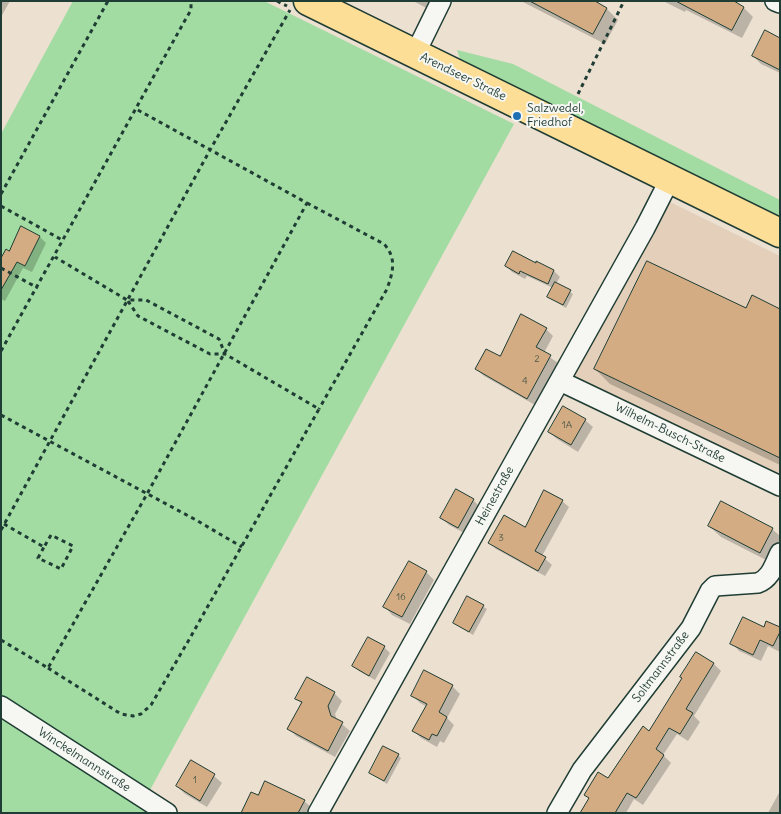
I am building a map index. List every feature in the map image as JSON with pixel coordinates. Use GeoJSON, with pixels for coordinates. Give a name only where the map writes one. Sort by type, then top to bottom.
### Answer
{"type":"FeatureCollection","features":[{"type":"Feature","properties":{"kind":"main road","name":"Arendseer Straße"},"geometry":{"type":"LineString","coordinates":[[300,4],[415,54],[780,233]]}},
{"type":"Feature","properties":{"kind":"street"},"geometry":{"type":"LineString","coordinates":[[415,54],[441,1]]}},
{"type":"Feature","properties":{"kind":"street"},"geometry":{"type":"LineString","coordinates":[[775,1],[780,3]]}},
{"type":"Feature","properties":{"kind":"street","name":"Heinestraße"},"geometry":{"type":"LineString","coordinates":[[318,813],[645,228],[670,179]]}},
{"type":"Feature","properties":{"kind":"street","name":"Wilhelm-Busch-Straße"},"geometry":{"type":"LineString","coordinates":[[560,381],[780,486]]}},
{"type":"Feature","properties":{"kind":"street","name":"Soltmannstraße"},"geometry":{"type":"LineString","coordinates":[[557,813],[582,770],[690,628],[710,591],[715,586],[758,583],[764,580],[770,573],[780,553]]}},
{"type":"Feature","properties":{"kind":"street","name":"Winckelmannstraße"},"geometry":{"type":"LineString","coordinates":[[1,706],[167,813]]}},
{"type":"Feature","properties":{"kind":"path"},"geometry":{"type":"LineString","coordinates":[[1,194],[108,1]]}},
{"type":"Feature","properties":{"kind":"path"},"geometry":{"type":"LineString","coordinates":[[1,351],[38,288],[191,10],[191,1]]}},
{"type":"Feature","properties":{"kind":"path"},"geometry":{"type":"LineString","coordinates":[[578,94],[624,1]]}},
{"type":"Feature","properties":{"kind":"path"},"geometry":{"type":"LineString","coordinates":[[1,530],[210,150],[300,4]]}},
{"type":"Feature","properties":{"kind":"path"},"geometry":{"type":"LineString","coordinates":[[1,640],[121,714],[133,716],[141,714],[151,705],[387,289],[393,272],[393,260],[384,244],[307,203],[231,159],[210,150],[136,109]]}},
{"type":"Feature","properties":{"kind":"path"},"geometry":{"type":"LineString","coordinates":[[48,668],[225,354],[307,203]]}},
{"type":"Feature","properties":{"kind":"path"},"geometry":{"type":"LineString","coordinates":[[1,206],[64,241]]}},
{"type":"Feature","properties":{"kind":"path"},"geometry":{"type":"LineString","coordinates":[[55,257],[127,300],[138,316],[210,354],[225,354],[319,409]]}},
{"type":"Feature","properties":{"kind":"path"},"geometry":{"type":"LineString","coordinates":[[1,268],[38,288]]}},
{"type":"Feature","properties":{"kind":"path"},"geometry":{"type":"LineString","coordinates":[[127,300],[146,300],[219,339],[225,354]]}},
{"type":"Feature","properties":{"kind":"path"},"geometry":{"type":"LineString","coordinates":[[1,415],[196,520],[242,547]]}},
{"type":"Feature","properties":{"kind":"path"},"geometry":{"type":"LineString","coordinates":[[4,524],[44,547]]}},
{"type":"Feature","properties":{"kind":"path"},"geometry":{"type":"LineString","coordinates":[[50,535],[73,546],[61,569],[38,558],[44,547],[50,535]]}},
{"type":"Feature","properties":{"kind":"shaded area"},"geometry":{"type":"Polygon","coordinates":[[[664,199],[780,256],[780,475],[563,379],[664,199]]]}},
{"type":"Feature","properties":{"kind":"green space"},"geometry":{"type":"Polygon","coordinates":[[[73,1],[264,1],[514,124],[150,790],[1,696],[1,134],[73,1]]]}},
{"type":"Feature","properties":{"kind":"green space"},"geometry":{"type":"Polygon","coordinates":[[[457,50],[513,64],[780,200],[780,223],[475,74],[460,59],[457,50]]]}},
{"type":"Feature","properties":{"kind":"green space"},"geometry":{"type":"Polygon","coordinates":[[[1,719],[141,804],[155,813],[1,813],[1,719]]]}},
{"type":"Feature","properties":{"kind":"building"},"geometry":{"type":"Polygon","coordinates":[[[530,1],[595,1],[607,8],[593,34],[530,1]]]}},
{"type":"Feature","properties":{"kind":"building"},"geometry":{"type":"Polygon","coordinates":[[[676,1],[734,1],[744,7],[732,30],[676,1]]]}},
{"type":"Feature","properties":{"kind":"building"},"geometry":{"type":"Polygon","coordinates":[[[765,30],[780,38],[780,70],[752,56],[765,30]]]}},
{"type":"Feature","properties":{"kind":"building"},"geometry":{"type":"Polygon","coordinates":[[[21,226],[40,236],[25,266],[17,262],[1,290],[1,258],[6,249],[9,251],[21,226]]]}},
{"type":"Feature","properties":{"kind":"building"},"geometry":{"type":"Polygon","coordinates":[[[513,251],[554,270],[548,284],[520,271],[519,274],[505,266],[513,251]]]}},
{"type":"Feature","properties":{"kind":"building"},"geometry":{"type":"Polygon","coordinates":[[[647,261],[746,308],[752,295],[780,309],[780,458],[594,369],[647,261]]]}},
{"type":"Feature","properties":{"kind":"building"},"geometry":{"type":"Polygon","coordinates":[[[555,282],[571,290],[563,305],[547,297],[555,282]]]}},
{"type":"Feature","properties":{"kind":"building"},"geometry":{"type":"Polygon","coordinates":[[[521,314],[547,328],[536,347],[551,355],[527,399],[475,369],[486,349],[500,356],[521,314]]]}},
{"type":"Feature","properties":{"kind":"building"},"geometry":{"type":"Polygon","coordinates":[[[563,406],[586,419],[571,445],[548,432],[563,406]]]}},
{"type":"Feature","properties":{"kind":"building"},"geometry":{"type":"Polygon","coordinates":[[[456,489],[474,499],[458,528],[440,518],[456,489]]]}},
{"type":"Feature","properties":{"kind":"building"},"geometry":{"type":"Polygon","coordinates":[[[544,490],[563,500],[535,551],[546,557],[538,571],[488,543],[504,515],[525,527],[544,490]]]}},
{"type":"Feature","properties":{"kind":"building"},"geometry":{"type":"Polygon","coordinates":[[[721,501],[773,528],[760,553],[708,526],[721,501]]]}},
{"type":"Feature","properties":{"kind":"building"},"geometry":{"type":"Polygon","coordinates":[[[409,561],[427,571],[402,617],[383,607],[409,561]]]}},
{"type":"Feature","properties":{"kind":"building"},"geometry":{"type":"Polygon","coordinates":[[[467,596],[484,605],[469,632],[453,623],[467,596]]]}},
{"type":"Feature","properties":{"kind":"building"},"geometry":{"type":"Polygon","coordinates":[[[743,617],[764,627],[766,621],[780,627],[780,632],[773,646],[760,640],[753,655],[730,644],[743,617]]]}},
{"type":"Feature","properties":{"kind":"building"},"geometry":{"type":"Polygon","coordinates":[[[368,637],[385,646],[369,676],[352,666],[368,637]]]}},
{"type":"Feature","properties":{"kind":"building"},"geometry":{"type":"Polygon","coordinates":[[[696,652],[714,663],[686,709],[693,713],[680,734],[669,728],[656,749],[664,755],[639,794],[636,798],[627,793],[615,813],[580,813],[589,798],[584,795],[598,772],[608,778],[643,726],[649,731],[696,652]]]}},
{"type":"Feature","properties":{"kind":"building"},"geometry":{"type":"Polygon","coordinates":[[[424,670],[453,685],[439,712],[447,717],[437,736],[432,734],[429,740],[412,731],[427,704],[411,696],[424,670]]]}},
{"type":"Feature","properties":{"kind":"building"},"geometry":{"type":"Polygon","coordinates":[[[307,677],[335,692],[328,706],[331,716],[343,722],[328,751],[287,729],[302,702],[295,699],[307,677]]]}},
{"type":"Feature","properties":{"kind":"building"},"geometry":{"type":"Polygon","coordinates":[[[383,746],[399,754],[384,781],[369,773],[383,746]]]}},
{"type":"Feature","properties":{"kind":"building"},"geometry":{"type":"Polygon","coordinates":[[[191,760],[215,774],[200,801],[176,786],[191,760]]]}},
{"type":"Feature","properties":{"kind":"building"},"geometry":{"type":"Polygon","coordinates":[[[265,781],[305,800],[298,813],[241,813],[251,792],[258,795],[265,781]]]}},
{"type":"Feature","properties":{"kind":"place","name":"Salzwedel, Friedhof"},"geometry":{"type":"Point","coordinates":[517,116]}}]}
